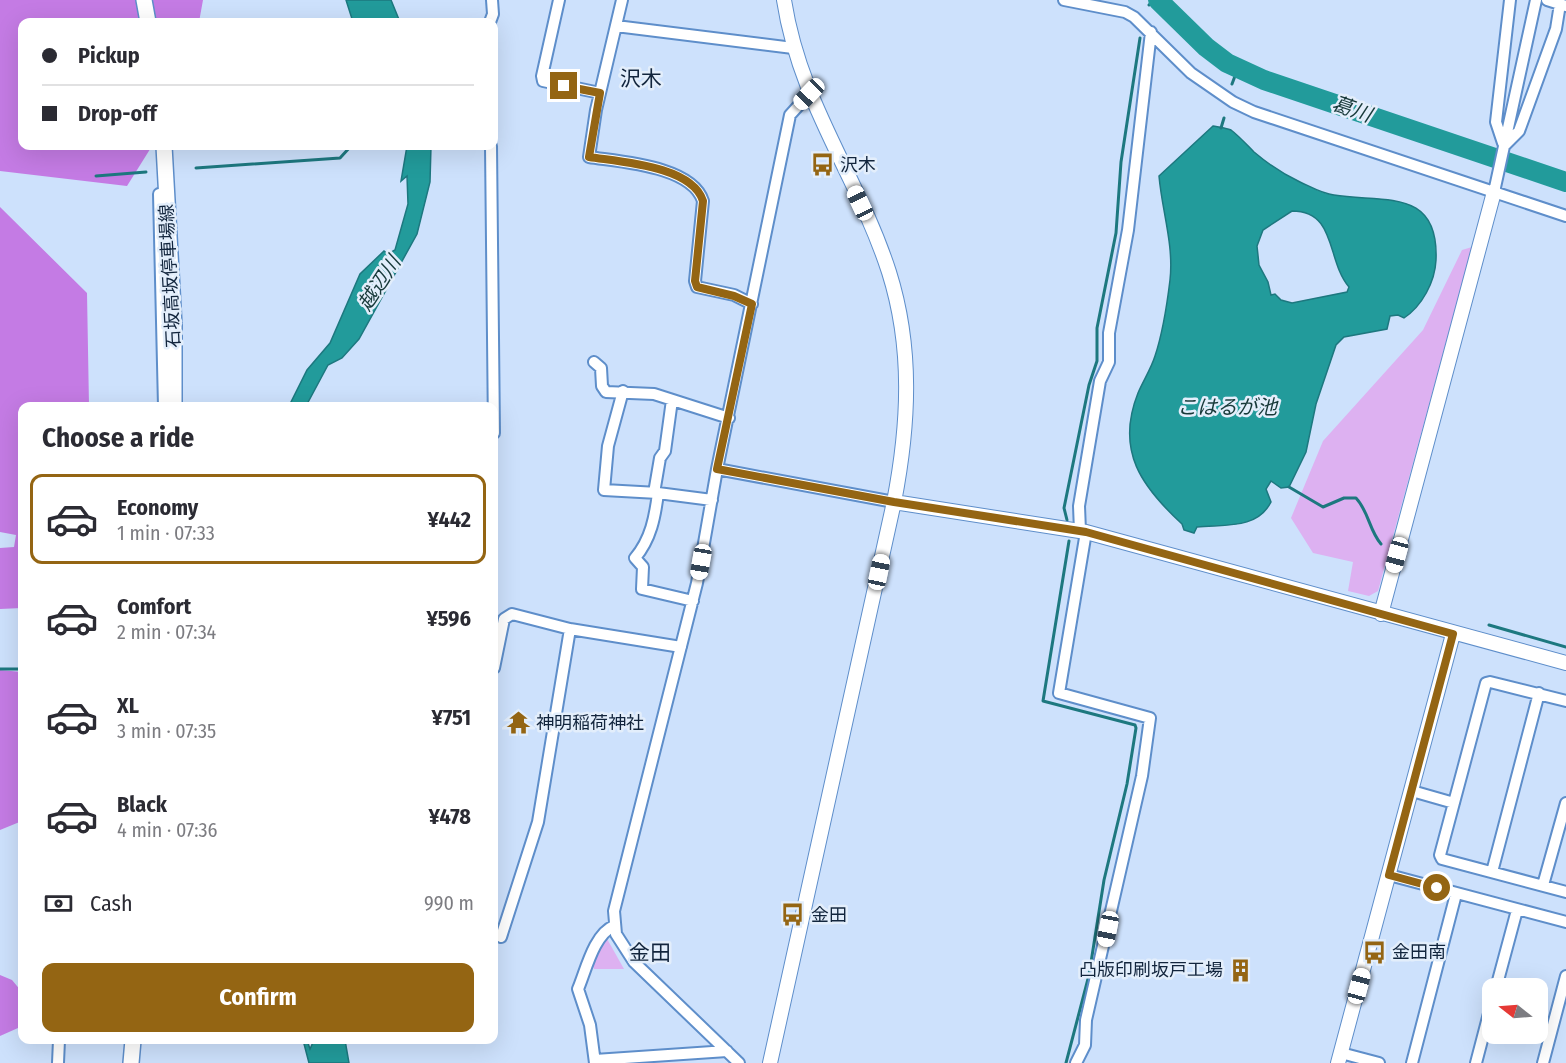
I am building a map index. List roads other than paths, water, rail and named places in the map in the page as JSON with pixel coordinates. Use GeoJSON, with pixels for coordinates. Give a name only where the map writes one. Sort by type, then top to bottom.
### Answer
{"type":"FeatureCollection","features":[{"type":"Feature","properties":{"kind":"main road"},"geometry":{"type":"LineString","coordinates":[[144,0],[147,18]]}},
{"type":"Feature","properties":{"kind":"main road","name":"石坂高坂停車場線"},"geometry":{"type":"LineString","coordinates":[[164,150],[174,326],[174,402]]}},
{"type":"Feature","properties":{"kind":"main road"},"geometry":{"type":"LineString","coordinates":[[131,1063],[133,1044]]}},
{"type":"Feature","properties":{"kind":"street"},"geometry":{"type":"LineString","coordinates":[[492,0],[492,18]]}},
{"type":"Feature","properties":{"kind":"street"},"geometry":{"type":"LineString","coordinates":[[559,0],[542,76],[543,81],[600,93]]}},
{"type":"Feature","properties":{"kind":"street"},"geometry":{"type":"LineString","coordinates":[[622,0],[600,93],[589,157],[648,166],[692,182],[699,189],[703,201],[695,281],[697,287],[734,296],[752,304]]}},
{"type":"Feature","properties":{"kind":"street"},"geometry":{"type":"LineString","coordinates":[[770,1063],[894,502],[907,415],[902,323],[889,272],[878,242],[809,94],[793,48],[784,0]]}},
{"type":"Feature","properties":{"kind":"street"},"geometry":{"type":"LineString","coordinates":[[1064,0],[1125,12],[1141,21],[1191,73],[1226,98],[1254,112],[1495,186],[1566,216]]}},
{"type":"Feature","properties":{"kind":"street"},"geometry":{"type":"LineString","coordinates":[[1503,147],[1496,122],[1510,0]]}},
{"type":"Feature","properties":{"kind":"street"},"geometry":{"type":"LineString","coordinates":[[1503,147],[1519,131],[1556,29],[1563,5],[1547,0]]}},
{"type":"Feature","properties":{"kind":"street"},"geometry":{"type":"LineString","coordinates":[[1381,614],[1495,186],[1536,3]]}},
{"type":"Feature","properties":{"kind":"street"},"geometry":{"type":"LineString","coordinates":[[616,26],[793,48]]}},
{"type":"Feature","properties":{"kind":"street"},"geometry":{"type":"LineString","coordinates":[[1076,1063],[1085,1045],[1086,1020],[1142,776],[1150,718],[1059,693],[1083,532],[1079,506],[1100,381],[1109,362],[1109,333],[1128,230],[1151,32]]}},
{"type":"Feature","properties":{"kind":"street"},"geometry":{"type":"LineString","coordinates":[[739,1063],[634,962],[620,943],[614,926],[619,887],[693,601],[717,469],[790,115],[809,94]]}},
{"type":"Feature","properties":{"kind":"street"},"geometry":{"type":"LineString","coordinates":[[164,150],[159,189],[164,402]]}},
{"type":"Feature","properties":{"kind":"street"},"geometry":{"type":"LineString","coordinates":[[491,150],[494,402]]}},
{"type":"Feature","properties":{"kind":"street"},"geometry":{"type":"LineString","coordinates":[[594,362],[601,368],[606,392],[647,393],[729,418]]}},
{"type":"Feature","properties":{"kind":"street"},"geometry":{"type":"LineString","coordinates":[[623,392],[608,446],[604,490],[656,493],[712,500]]}},
{"type":"Feature","properties":{"kind":"street"},"geometry":{"type":"LineString","coordinates":[[672,400],[665,451],[660,458],[652,529],[642,549],[634,558],[643,567],[642,589],[693,601]]}},
{"type":"Feature","properties":{"kind":"street"},"geometry":{"type":"LineString","coordinates":[[717,469],[894,502],[1083,532],[1566,663]]}},
{"type":"Feature","properties":{"kind":"street"},"geometry":{"type":"LineString","coordinates":[[498,652],[507,616],[517,614],[570,629],[681,647]]}},
{"type":"Feature","properties":{"kind":"street"},"geometry":{"type":"LineString","coordinates":[[501,937],[516,882],[527,860],[538,822],[570,629]]}},
{"type":"Feature","properties":{"kind":"street"},"geometry":{"type":"LineString","coordinates":[[1379,1063],[1340,1058],[1453,634]]}},
{"type":"Feature","properties":{"kind":"street"},"geometry":{"type":"LineString","coordinates":[[1566,701],[1539,693],[1486,683],[1441,857],[1566,892]]}},
{"type":"Feature","properties":{"kind":"street"},"geometry":{"type":"LineString","coordinates":[[1492,872],[1539,693]]}},
{"type":"Feature","properties":{"kind":"street"},"geometry":{"type":"LineString","coordinates":[[1412,790],[1454,803]]}},
{"type":"Feature","properties":{"kind":"street"},"geometry":{"type":"LineString","coordinates":[[1543,885],[1566,803]]}},
{"type":"Feature","properties":{"kind":"street"},"geometry":{"type":"LineString","coordinates":[[1389,875],[1566,922]]}},
{"type":"Feature","properties":{"kind":"street"},"geometry":{"type":"LineString","coordinates":[[1412,1063],[1456,894]]}},
{"type":"Feature","properties":{"kind":"street"},"geometry":{"type":"LineString","coordinates":[[1499,978],[1517,910]]}},
{"type":"Feature","properties":{"kind":"street"},"geometry":{"type":"LineString","coordinates":[[614,926],[606,929],[601,937],[578,989],[590,1025],[595,1061],[727,1051]]}},
{"type":"Feature","properties":{"kind":"street"},"geometry":{"type":"LineString","coordinates":[[1543,1063],[1566,976]]}},
{"type":"Feature","properties":{"kind":"street"},"geometry":{"type":"LineString","coordinates":[[1476,1063],[1482,1040]]}},
{"type":"Feature","properties":{"kind":"street"},"geometry":{"type":"LineString","coordinates":[[58,1063],[59,1044]]}},
{"type":"Feature","properties":{"kind":"water"},"geometry":{"type":"Polygon","coordinates":[[[346,0],[391,0],[398,18],[352,18],[346,0]]]}},
{"type":"Feature","properties":{"kind":"water","name":"こはるが池"},"geometry":{"type":"Polygon","coordinates":[[[1213,126],[1224,128],[1231,130],[1254,152],[1276,168],[1317,190],[1334,195],[1389,200],[1418,209],[1428,220],[1434,237],[1436,260],[1433,277],[1422,300],[1411,313],[1404,318],[1398,315],[1390,316],[1387,329],[1344,337],[1336,345],[1316,404],[1306,452],[1289,487],[1281,488],[1271,481],[1266,489],[1271,502],[1257,517],[1238,524],[1197,527],[1194,533],[1184,530],[1182,524],[1144,482],[1131,450],[1132,414],[1160,338],[1170,280],[1169,241],[1159,176],[1213,126]],[[1292,211],[1263,230],[1257,246],[1259,265],[1268,282],[1271,295],[1275,294],[1281,300],[1292,303],[1347,292],[1349,287],[1342,276],[1324,228],[1317,219],[1306,213],[1292,211]]]}},
{"type":"Feature","properties":{"kind":"water","name":"越辺川"},"geometry":{"type":"Polygon","coordinates":[[[406,150],[431,150],[430,182],[417,234],[359,339],[342,358],[328,365],[308,402],[291,402],[307,370],[330,343],[360,274],[384,251],[388,254],[395,250],[408,204],[407,176],[401,181],[406,150]]]}},
{"type":"Feature","properties":{"kind":"water"},"geometry":{"type":"Polygon","coordinates":[[[304,1044],[308,1044],[310,1049],[312,1044],[346,1044],[349,1063],[309,1063],[304,1044]]]}},
{"type":"Feature","properties":{"kind":"waterway"},"geometry":{"type":"LineString","coordinates":[[1149,5],[1154,0]]}},
{"type":"Feature","properties":{"kind":"waterway","name":"葛川"},"geometry":{"type":"LineString","coordinates":[[1158,0],[1206,47],[1227,63],[1264,80],[1566,182]]}},
{"type":"Feature","properties":{"kind":"waterway"},"geometry":{"type":"LineString","coordinates":[[1067,520],[1064,508],[1089,385],[1097,361],[1097,328],[1116,233],[1121,162],[1140,38]]}},
{"type":"Feature","properties":{"kind":"waterway"},"geometry":{"type":"LineString","coordinates":[[1232,84],[1238,68]]}},
{"type":"Feature","properties":{"kind":"waterway"},"geometry":{"type":"LineString","coordinates":[[1221,128],[1224,118]]}},
{"type":"Feature","properties":{"kind":"waterway"},"geometry":{"type":"LineString","coordinates":[[196,168],[340,158],[347,150]]}},
{"type":"Feature","properties":{"kind":"waterway"},"geometry":{"type":"LineString","coordinates":[[96,176],[146,172]]}},
{"type":"Feature","properties":{"kind":"waterway"},"geometry":{"type":"LineString","coordinates":[[1289,487],[1323,507],[1344,498],[1356,498],[1381,544]]}},
{"type":"Feature","properties":{"kind":"waterway"},"geometry":{"type":"LineString","coordinates":[[1066,1063],[1089,975],[1104,880],[1127,784],[1136,728],[1135,725],[1043,701],[1069,541]]}},
{"type":"Feature","properties":{"kind":"waterway"},"geometry":{"type":"LineString","coordinates":[[1489,625],[1566,647]]}},
{"type":"Feature","properties":{"kind":"waterway"},"geometry":{"type":"LineString","coordinates":[[0,669],[18,669]]}},
{"type":"Feature","properties":{"kind":"place","name":"沢木"},"geometry":{"type":"Point","coordinates":[822,165]}},
{"type":"Feature","properties":{"kind":"place","name":"神明稲荷神社"},"geometry":{"type":"Point","coordinates":[518,723]}},
{"type":"Feature","properties":{"kind":"place","name":"金田"},"geometry":{"type":"Point","coordinates":[793,915]}},
{"type":"Feature","properties":{"kind":"place","name":"金田南"},"geometry":{"type":"Point","coordinates":[1374,952]}},
{"type":"Feature","properties":{"kind":"place","name":"凸版印刷坂戸工場"},"geometry":{"type":"Point","coordinates":[1241,970]}},
{"type":"Feature","properties":{"kind":"district","name":"沢木"},"geometry":{"type":"Point","coordinates":[641,79]}},
{"type":"Feature","properties":{"kind":"district","name":"金田"},"geometry":{"type":"Point","coordinates":[650,953]}}]}
